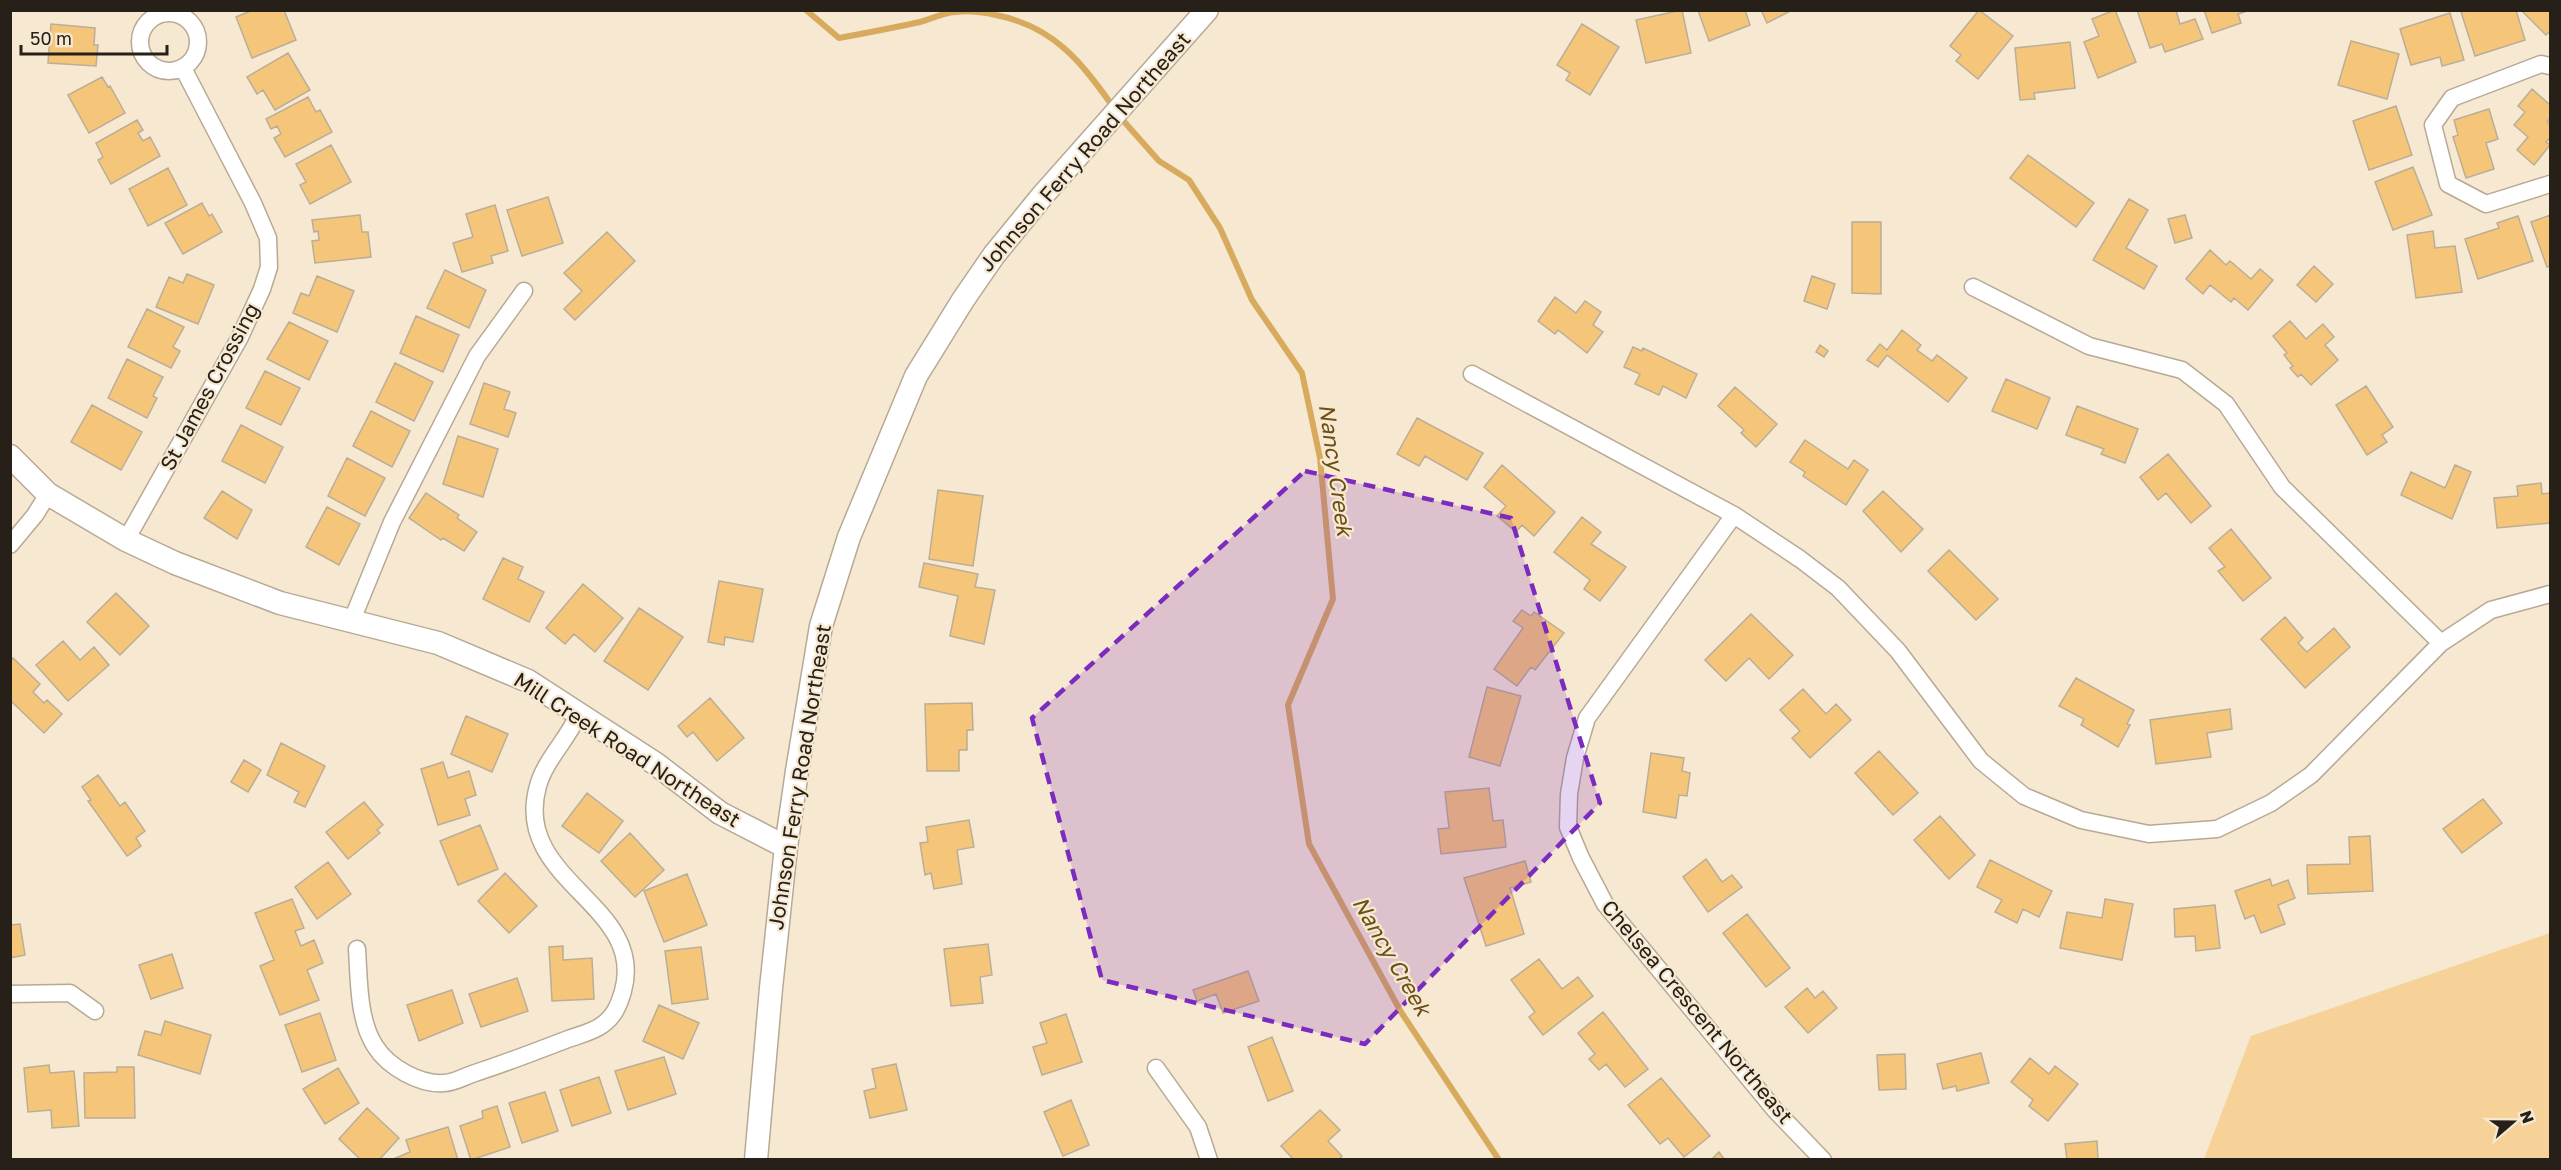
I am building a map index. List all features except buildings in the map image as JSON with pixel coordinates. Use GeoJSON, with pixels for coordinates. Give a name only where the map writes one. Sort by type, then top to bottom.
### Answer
{"type":"FeatureCollection","features":[{"type":"Feature","properties":{"kind":"main road","name":"Johnson Ferry Road Northeast"},"geometry":{"type":"LineString","coordinates":[[756,1160],[786,847],[821,626],[849,537],[916,376],[994,255],[1095,135],[1207,10]]}},
{"type":"Feature","properties":{"kind":"main road","name":"Mill Creek Road Northeast"},"geometry":{"type":"LineString","coordinates":[[10,456],[48,494],[126,540],[175,564],[280,603],[448,647],[528,681],[656,764],[720,813],[786,847]]}},
{"type":"Feature","properties":{"kind":"street"},"geometry":{"type":"LineString","coordinates":[[2550,66],[2541,64],[2452,98],[2433,126],[2448,184],[2486,204],[2550,184]]}},
{"type":"Feature","properties":{"kind":"street","name":"St James Crossing"},"geometry":{"type":"LineString","coordinates":[[126,540],[240,337],[262,289],[269,267],[268,238],[253,203],[183,68]]}},
{"type":"Feature","properties":{"kind":"street"},"geometry":{"type":"LineString","coordinates":[[1973,287],[2089,346],[2182,370],[2226,404],[2282,487],[2441,643]]}},
{"type":"Feature","properties":{"kind":"street"},"geometry":{"type":"LineString","coordinates":[[352,620],[392,522],[477,356],[524,291]]}},
{"type":"Feature","properties":{"kind":"street"},"geometry":{"type":"LineString","coordinates":[[1473,374],[1734,515],[1800,559],[1838,588],[1898,651],[1981,761],[2024,796],[2081,820],[2149,834],[2217,829],[2271,803],[2311,775],[2441,643],[2491,610],[2550,594]]}},
{"type":"Feature","properties":{"kind":"street"},"geometry":{"type":"LineString","coordinates":[[10,545],[35,515],[48,494]]}},
{"type":"Feature","properties":{"kind":"street","name":"Chelsea Crescent Northeast"},"geometry":{"type":"LineString","coordinates":[[1734,515],[1587,718],[1575,758],[1569,794],[1568,827],[1605,904],[1775,1110],[1823,1160]]}},
{"type":"Feature","properties":{"kind":"street"},"geometry":{"type":"LineString","coordinates":[[357,949],[361,1008],[374,1046],[390,1064],[416,1078],[444,1083],[519,1058],[601,1026],[614,1014],[623,990],[627,966],[619,942],[604,917],[556,868],[547,855],[537,833],[534,810],[538,785],[578,715]]}},
{"type":"Feature","properties":{"kind":"street"},"geometry":{"type":"LineString","coordinates":[[10,994],[70,993],[95,1011]]}},
{"type":"Feature","properties":{"kind":"street"},"geometry":{"type":"LineString","coordinates":[[1156,1068],[1198,1127],[1209,1160]]}},
{"type":"Feature","properties":{"kind":"highlighted area"},"geometry":{"type":"Polygon","coordinates":[[[1305,471],[1511,518],[1600,803],[1365,1044],[1102,980],[1032,718],[1305,471]]]}},
{"type":"Feature","properties":{"kind":"shaded area"},"geometry":{"type":"Polygon","coordinates":[[[2550,933],[2550,1159],[2204,1159],[2251,1036],[2550,933]]]}},
{"type":"Feature","properties":{"kind":"waterway","name":"Nancy Creek"},"geometry":{"type":"LineString","coordinates":[[806,10],[839,38],[920,22],[960,11],[986,13],[1017,21],[1035,28],[1065,49],[1090,76],[1114,108]]}},
{"type":"Feature","properties":{"kind":"waterway","name":"Nancy Creek"},"geometry":{"type":"LineString","coordinates":[[1120,117],[1159,161],[1189,180],[1220,228],[1252,300],[1302,373],[1320,458],[1333,599],[1288,705],[1309,844],[1401,1012],[1499,1160]]}}]}
